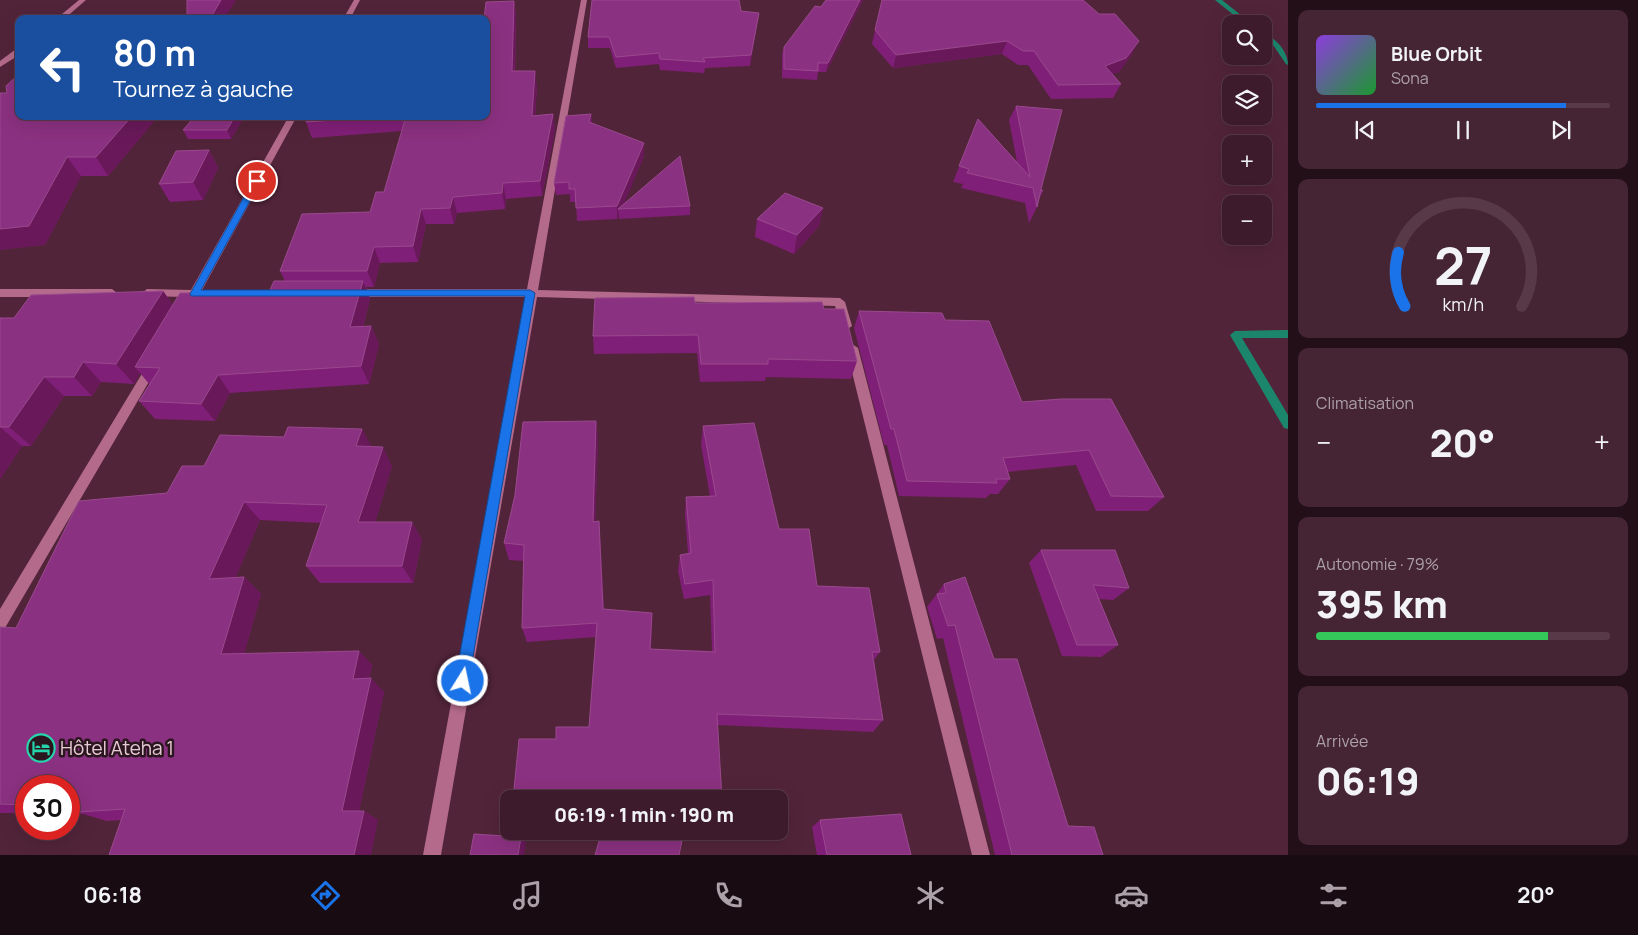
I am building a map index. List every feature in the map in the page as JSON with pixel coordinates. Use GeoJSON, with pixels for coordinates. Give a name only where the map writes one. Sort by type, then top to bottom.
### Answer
{"type":"FeatureCollection","features":[{"type":"Feature","properties":{"kind":"street"},"geometry":{"type":"LineString","coordinates":[[64,15],[83,0]]}},
{"type":"Feature","properties":{"kind":"street"},"geometry":{"type":"LineString","coordinates":[[348,15],[357,0]]}},
{"type":"Feature","properties":{"kind":"street"},"geometry":{"type":"LineString","coordinates":[[432,855],[530,293],[584,0]]}},
{"type":"Feature","properties":{"kind":"street"},"geometry":{"type":"LineString","coordinates":[[0,65],[15,54]]}},
{"type":"Feature","properties":{"kind":"street"},"geometry":{"type":"LineString","coordinates":[[185,311],[200,294],[291,120]]}},
{"type":"Feature","properties":{"kind":"street"},"geometry":{"type":"LineString","coordinates":[[0,293],[200,294]]}},
{"type":"Feature","properties":{"kind":"street"},"geometry":{"type":"LineString","coordinates":[[343,293],[530,293],[840,302],[982,855]]}},
{"type":"Feature","properties":{"kind":"street"},"geometry":{"type":"LineString","coordinates":[[0,623],[160,353]]}},
{"type":"Feature","properties":{"kind":"building"},"geometry":{"type":"Polygon","coordinates":[[[187,0],[221,0],[212,15],[187,15],[187,0]]]}},
{"type":"Feature","properties":{"kind":"building"},"geometry":{"type":"Polygon","coordinates":[[[592,0],[739,0],[741,11],[759,13],[751,55],[703,58],[705,62],[660,59],[659,53],[616,57],[609,37],[588,37],[592,0]]]}},
{"type":"Feature","properties":{"kind":"building"},"geometry":{"type":"Polygon","coordinates":[[[826,0],[860,0],[828,63],[818,63],[818,71],[784,69],[784,47],[815,6],[821,7],[826,0]]]}},
{"type":"Feature","properties":{"kind":"building"},"geometry":{"type":"Polygon","coordinates":[[[882,0],[1083,0],[1099,14],[1115,14],[1139,41],[1126,58],[1105,66],[1121,84],[1058,85],[1034,51],[1023,51],[1007,41],[896,55],[875,30],[882,0]]]}},
{"type":"Feature","properties":{"kind":"building"},"geometry":{"type":"Polygon","coordinates":[[[514,1],[512,71],[535,71],[532,116],[553,114],[540,181],[503,183],[502,193],[453,197],[450,208],[421,209],[413,246],[374,247],[367,271],[280,271],[302,214],[370,212],[376,192],[384,192],[405,120],[490,120],[490,15],[484,15],[486,2],[514,1]]]}},
{"type":"Feature","properties":{"kind":"building"},"geometry":{"type":"Polygon","coordinates":[[[15,78],[15,120],[128,120],[96,157],[67,157],[29,226],[0,229],[0,93],[7,93],[6,86],[15,78]]]}},
{"type":"Feature","properties":{"kind":"building"},"geometry":{"type":"Polygon","coordinates":[[[1016,106],[1062,110],[1041,189],[1043,191],[1041,190],[1037,207],[1033,188],[967,173],[969,169],[959,166],[978,119],[1030,177],[1016,106]]]}},
{"type":"Feature","properties":{"kind":"building"},"geometry":{"type":"Polygon","coordinates":[[[591,114],[589,122],[644,143],[617,206],[576,208],[575,189],[569,189],[569,182],[554,183],[566,116],[591,114]]]}},
{"type":"Feature","properties":{"kind":"building"},"geometry":{"type":"Polygon","coordinates":[[[192,120],[233,120],[227,130],[183,130],[192,120]]]}},
{"type":"Feature","properties":{"kind":"building"},"geometry":{"type":"Polygon","coordinates":[[[307,120],[335,120],[306,122],[307,120]]]}},
{"type":"Feature","properties":{"kind":"building"},"geometry":{"type":"Polygon","coordinates":[[[209,150],[193,182],[159,184],[176,151],[209,150]]]}},
{"type":"Feature","properties":{"kind":"building"},"geometry":{"type":"Polygon","coordinates":[[[680,156],[690,206],[618,209],[680,156]]]}},
{"type":"Feature","properties":{"kind":"building"},"geometry":{"type":"Polygon","coordinates":[[[785,193],[823,208],[797,235],[757,219],[785,193]]]}},
{"type":"Feature","properties":{"kind":"building"},"geometry":{"type":"Polygon","coordinates":[[[274,281],[363,281],[350,327],[371,326],[361,366],[218,375],[201,404],[139,401],[160,368],[135,367],[180,293],[269,292],[274,281]]]}},
{"type":"Feature","properties":{"kind":"building"},"geometry":{"type":"Polygon","coordinates":[[[163,291],[116,364],[83,362],[74,377],[44,377],[9,427],[0,427],[0,318],[14,318],[31,295],[163,291]]]}},
{"type":"Feature","properties":{"kind":"building"},"geometry":{"type":"Polygon","coordinates":[[[694,297],[695,303],[822,302],[824,309],[844,309],[857,361],[768,359],[768,364],[701,364],[698,335],[593,336],[595,298],[694,297]]]}},
{"type":"Feature","properties":{"kind":"building"},"geometry":{"type":"Polygon","coordinates":[[[859,311],[942,313],[945,320],[989,321],[1022,402],[1061,399],[1111,399],[1164,497],[1111,496],[1089,450],[1003,458],[1010,479],[996,479],[997,483],[907,481],[894,429],[891,429],[859,311]]]}},
{"type":"Feature","properties":{"kind":"building"},"geometry":{"type":"Polygon","coordinates":[[[596,421],[593,522],[599,521],[603,609],[652,613],[650,649],[715,652],[713,580],[685,584],[680,555],[691,553],[686,497],[716,496],[703,426],[754,423],[779,529],[809,529],[817,586],[869,588],[880,652],[872,652],[883,720],[717,714],[721,790],[514,790],[519,739],[556,739],[556,727],[589,727],[597,623],[522,628],[524,545],[504,543],[515,495],[523,422],[596,421]]]}},
{"type":"Feature","properties":{"kind":"building"},"geometry":{"type":"Polygon","coordinates":[[[288,427],[362,429],[356,446],[383,447],[358,522],[412,522],[402,566],[306,566],[327,505],[244,502],[209,579],[244,577],[221,654],[359,651],[353,679],[371,678],[342,811],[364,811],[354,855],[109,855],[125,809],[80,812],[80,775],[15,775],[15,805],[0,804],[0,627],[16,628],[79,501],[167,493],[182,466],[204,466],[220,435],[284,437],[288,427]]]}},
{"type":"Feature","properties":{"kind":"building"},"geometry":{"type":"Polygon","coordinates":[[[1041,550],[1115,550],[1129,588],[1093,585],[1118,645],[1077,645],[1041,550]]]}},
{"type":"Feature","properties":{"kind":"building"},"geometry":{"type":"Polygon","coordinates":[[[965,577],[994,659],[1017,659],[1068,826],[1094,827],[1103,855],[1012,855],[955,625],[948,626],[937,594],[946,593],[944,584],[965,577]]]}},
{"type":"Feature","properties":{"kind":"building"},"geometry":{"type":"Polygon","coordinates":[[[901,814],[911,855],[827,855],[820,820],[901,814]]]}},
{"type":"Feature","properties":{"kind":"building"},"geometry":{"type":"Polygon","coordinates":[[[474,834],[500,836],[500,840],[520,840],[518,855],[470,855],[474,834]]]}},
{"type":"Feature","properties":{"kind":"building"},"geometry":{"type":"Polygon","coordinates":[[[599,840],[682,840],[679,855],[595,855],[599,840]]]}},
{"type":"Feature","properties":{"kind":"waterway"},"geometry":{"type":"LineString","coordinates":[[1218,0],[1237,15]]}},
{"type":"Feature","properties":{"kind":"waterway"},"geometry":{"type":"LineString","coordinates":[[1272,40],[1288,63]]}},
{"type":"Feature","properties":{"kind":"waterway"},"geometry":{"type":"LineString","coordinates":[[1288,334],[1235,335],[1288,425]]}},
{"type":"Feature","properties":{"kind":"place","name":"Hôtel Ateha 1"},"geometry":{"type":"Point","coordinates":[41,748]}},
{"type":"Feature","properties":{"kind":"route"},"geometry":{"type":"LineString","coordinates":[[257,181],[195,294],[530,293],[463,681]]}}]}
